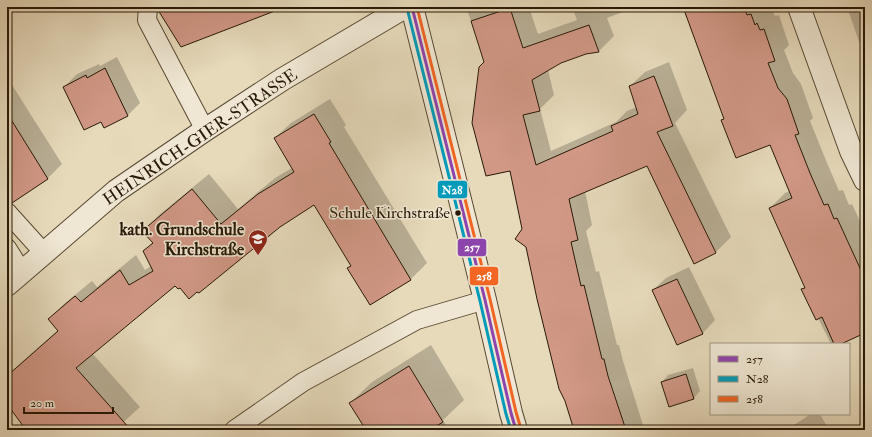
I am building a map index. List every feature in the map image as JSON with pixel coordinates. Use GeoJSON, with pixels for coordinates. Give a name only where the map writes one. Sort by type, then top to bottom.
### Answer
{"type":"FeatureCollection","features":[{"type":"Feature","properties":{"kind":"street","name":"HEINRICH-GIER-STRASSE"},"geometry":{"type":"LineString","coordinates":[[14,279],[116,191],[283,79],[405,7]]}},
{"type":"Feature","properties":{"kind":"street"},"geometry":{"type":"LineString","coordinates":[[412,7],[516,430]]}},
{"type":"Feature","properties":{"kind":"street"},"geometry":{"type":"LineString","coordinates":[[799,7],[851,151],[865,180]]}},
{"type":"Feature","properties":{"kind":"lane"},"geometry":{"type":"LineString","coordinates":[[148,7],[147,20],[205,130]]}},
{"type":"Feature","properties":{"kind":"lane"},"geometry":{"type":"LineString","coordinates":[[7,212],[44,253]]}},
{"type":"Feature","properties":{"kind":"lane"},"geometry":{"type":"LineString","coordinates":[[7,248],[14,279]]}},
{"type":"Feature","properties":{"kind":"lane"},"geometry":{"type":"LineString","coordinates":[[234,430],[304,382],[418,320],[485,300]]}},
{"type":"Feature","properties":{"kind":"building"},"geometry":{"type":"Polygon","coordinates":[[[158,7],[280,7],[280,9],[181,47],[158,10],[158,7]]]}},
{"type":"Feature","properties":{"kind":"building"},"geometry":{"type":"Polygon","coordinates":[[[683,7],[744,7],[747,15],[751,14],[755,25],[757,23],[760,30],[764,29],[775,61],[768,63],[778,88],[787,99],[799,134],[795,135],[810,173],[824,205],[828,204],[834,219],[837,218],[865,279],[865,333],[843,343],[834,343],[822,317],[816,320],[801,289],[805,288],[769,208],[792,198],[770,145],[736,158],[721,120],[724,119],[683,7]]]}},
{"type":"Feature","properties":{"kind":"building"},"geometry":{"type":"Polygon","coordinates":[[[510,8],[523,48],[589,25],[599,52],[586,54],[561,63],[532,80],[540,111],[523,115],[536,165],[613,131],[611,126],[638,114],[629,86],[654,76],[673,126],[657,132],[716,253],[694,264],[647,166],[569,199],[578,240],[571,242],[581,286],[584,285],[602,359],[604,359],[608,376],[626,430],[574,430],[565,401],[559,389],[526,247],[515,239],[522,229],[510,171],[486,176],[472,123],[479,67],[484,62],[471,21],[510,8]]]}},
{"type":"Feature","properties":{"kind":"building"},"geometry":{"type":"Polygon","coordinates":[[[105,68],[128,116],[104,128],[101,122],[84,130],[63,87],[86,75],[87,78],[105,68]]]}},
{"type":"Feature","properties":{"kind":"building"},"geometry":{"type":"Polygon","coordinates":[[[7,113],[48,179],[12,203],[7,202],[7,113]]]}},
{"type":"Feature","properties":{"kind":"building"},"geometry":{"type":"Polygon","coordinates":[[[314,114],[331,142],[329,143],[411,280],[370,305],[347,268],[351,266],[314,205],[280,227],[199,293],[197,292],[189,299],[180,288],[178,289],[175,286],[76,368],[131,430],[26,430],[7,404],[7,376],[58,331],[48,319],[75,296],[81,302],[120,270],[129,285],[153,271],[143,251],[153,243],[142,231],[192,189],[221,224],[258,194],[294,172],[274,138],[314,114]]]}},
{"type":"Feature","properties":{"kind":"building"},"geometry":{"type":"Polygon","coordinates":[[[677,279],[703,334],[677,345],[652,290],[677,279]]]}},
{"type":"Feature","properties":{"kind":"building"},"geometry":{"type":"Polygon","coordinates":[[[409,366],[443,422],[430,430],[366,430],[349,403],[409,366]]]}},
{"type":"Feature","properties":{"kind":"building"},"geometry":{"type":"Polygon","coordinates":[[[686,374],[694,399],[669,407],[661,382],[686,374]]]}},
{"type":"Feature","properties":{"kind":"transit line","name":"257"},"geometry":{"type":"LineString","coordinates":[[412,7],[516,430]]}},
{"type":"Feature","properties":{"kind":"transit line","name":"258"},"geometry":{"type":"LineString","coordinates":[[417,7],[521,429]]}},
{"type":"Feature","properties":{"kind":"transit line","name":"N28"},"geometry":{"type":"LineString","coordinates":[[407,8],[511,430]]}},
{"type":"Feature","properties":{"kind":"place","name":"Schule Kirchstraße"},"geometry":{"type":"Point","coordinates":[458,213]}},
{"type":"Feature","properties":{"kind":"place","name":"kath. Grundschule Kirchstraße"},"geometry":{"type":"Point","coordinates":[258,256]}}]}
